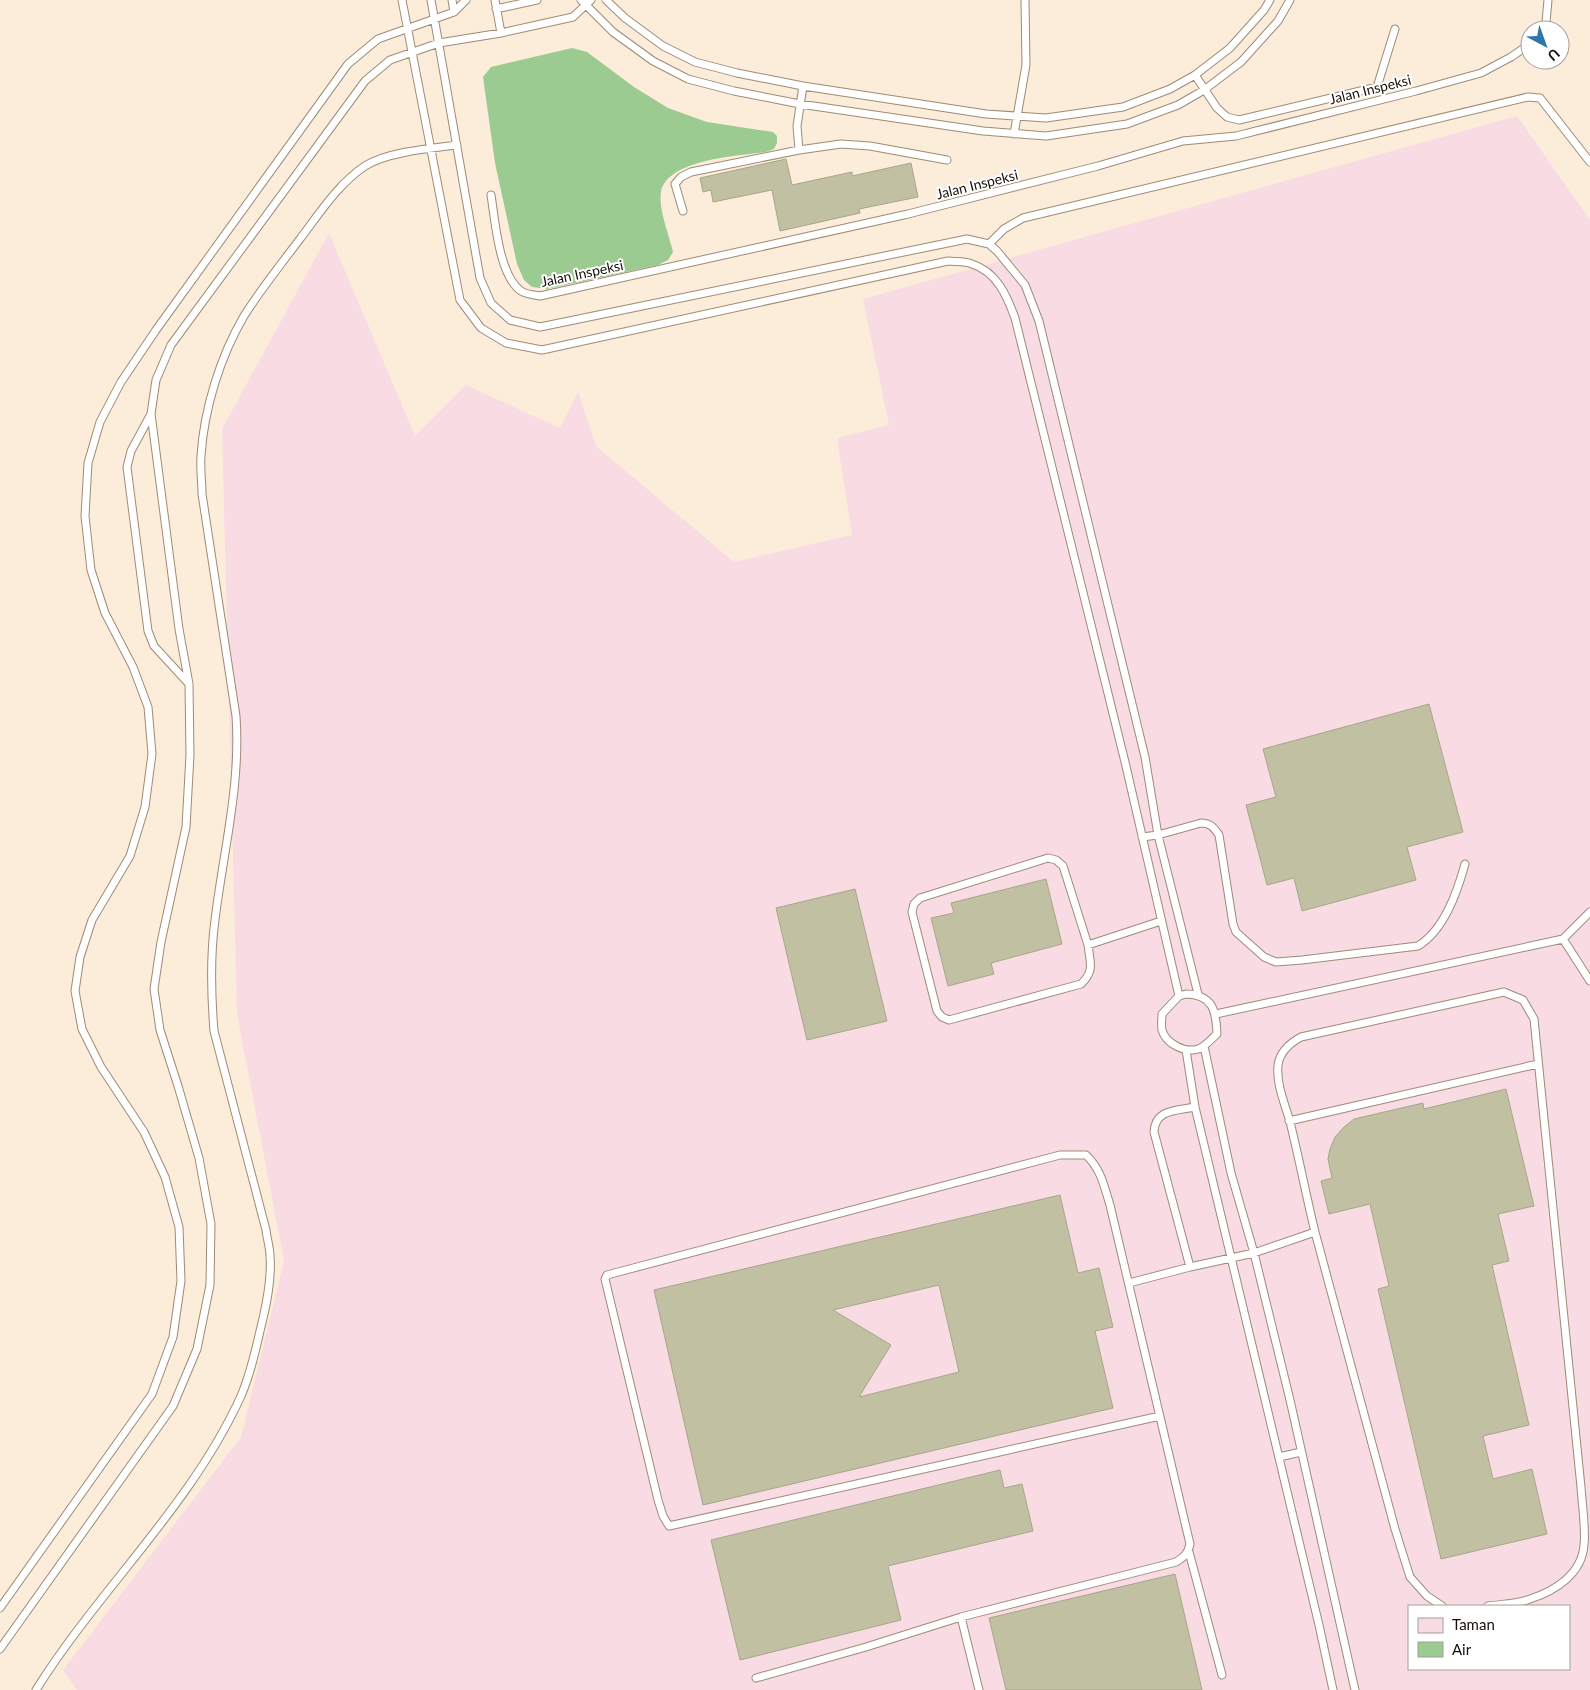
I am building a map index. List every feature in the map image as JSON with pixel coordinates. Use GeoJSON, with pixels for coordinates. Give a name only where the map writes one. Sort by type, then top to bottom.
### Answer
{"type":"FeatureCollection","features":[{"type":"Feature","properties":{"kind":"lane"},"geometry":{"type":"LineString","coordinates":[[402,0],[460,300],[481,328],[506,343],[542,350],[948,261],[972,264],[993,276],[1006,294],[1015,318],[1125,762],[1179,996]]}},
{"type":"Feature","properties":{"kind":"lane"},"geometry":{"type":"LineString","coordinates":[[431,0],[480,278],[490,303],[510,320],[540,327],[967,240],[989,244],[1025,285],[1039,321],[1145,757],[1158,835],[1198,994]]}},
{"type":"Feature","properties":{"kind":"lane"},"geometry":{"type":"LineString","coordinates":[[452,0],[454,12]]}},
{"type":"Feature","properties":{"kind":"lane"},"geometry":{"type":"LineString","coordinates":[[0,1608],[152,1394],[173,1337],[181,1281],[179,1227],[165,1176],[144,1132],[101,1067],[82,1029],[75,991],[80,957],[92,920],[130,856],[145,807],[152,754],[148,707],[133,667],[105,613],[91,570],[85,516],[88,463],[100,422],[122,382],[156,330],[348,64],[378,39],[454,12],[466,0]]}},
{"type":"Feature","properties":{"kind":"lane"},"geometry":{"type":"LineString","coordinates":[[495,0],[501,33]]}},
{"type":"Feature","properties":{"kind":"lane"},"geometry":{"type":"LineString","coordinates":[[496,10],[538,0]]}},
{"type":"Feature","properties":{"kind":"lane"},"geometry":{"type":"LineString","coordinates":[[606,0],[625,18],[663,46],[694,62],[803,86],[986,114],[1046,118],[1123,107],[1170,89],[1195,74],[1230,48],[1264,10],[1270,0]]}},
{"type":"Feature","properties":{"kind":"lane"},"geometry":{"type":"LineString","coordinates":[[1014,134],[1026,65],[1026,0]]}},
{"type":"Feature","properties":{"kind":"lane"},"geometry":{"type":"LineString","coordinates":[[0,1649],[173,1406],[197,1349],[210,1286],[211,1224],[199,1158],[160,1030],[154,989],[161,942],[186,827],[190,755],[189,684],[179,629],[151,414],[156,380],[171,344],[365,80],[390,60],[412,52],[439,43],[501,33],[573,16],[586,2],[613,32],[653,62],[688,79],[734,91],[800,104],[983,131],[1046,136],[1127,124],[1178,105],[1204,90],[1241,62],[1278,21],[1290,0]]}},
{"type":"Feature","properties":{"kind":"lane"},"geometry":{"type":"LineString","coordinates":[[1546,20],[1548,0]]}},
{"type":"Feature","properties":{"kind":"lane"},"geometry":{"type":"LineString","coordinates":[[1195,74],[1217,108],[1227,117],[1240,120],[1377,87],[1395,28]]}},
{"type":"Feature","properties":{"kind":"lane","name":"Jalan Inspeksi"},"geometry":{"type":"LineString","coordinates":[[491,195],[501,257],[512,281],[521,292],[540,296],[908,214],[1098,166],[1183,141],[1236,136],[1481,73],[1520,51]]}},
{"type":"Feature","properties":{"kind":"lane"},"geometry":{"type":"LineString","coordinates":[[799,150],[797,126],[803,86]]}},
{"type":"Feature","properties":{"kind":"lane"},"geometry":{"type":"LineString","coordinates":[[989,244],[1004,229],[1023,218],[1528,97],[1540,98],[1590,162]]}},
{"type":"Feature","properties":{"kind":"lane"},"geometry":{"type":"LineString","coordinates":[[683,211],[675,184],[681,177],[691,172],[799,150],[841,144],[870,146],[947,160]]}},
{"type":"Feature","properties":{"kind":"lane"},"geometry":{"type":"LineString","coordinates":[[36,1690],[72,1637],[137,1556],[195,1476],[221,1434],[241,1395],[255,1354],[270,1280],[270,1256],[266,1230],[214,1031],[212,1003],[214,922],[236,773],[238,740],[202,494],[201,457],[215,384],[227,352],[244,317],[311,223],[345,183],[366,165],[390,156],[457,145]]}},
{"type":"Feature","properties":{"kind":"lane"},"geometry":{"type":"LineString","coordinates":[[151,414],[130,451],[127,467],[148,631],[154,646],[189,684]]}},
{"type":"Feature","properties":{"kind":"lane"},"geometry":{"type":"LineString","coordinates":[[1142,837],[1158,835],[1201,822],[1213,826],[1219,835],[1231,918],[1236,932],[1264,957],[1276,962],[1418,946],[1429,939],[1446,913],[1465,864]]}},
{"type":"Feature","properties":{"kind":"lane"},"geometry":{"type":"LineString","coordinates":[[1048,858],[1056,860],[1062,866],[1088,945],[1091,971],[1088,978],[1081,984],[948,1020],[937,1012],[912,912],[914,904],[920,898],[1048,858]]}},
{"type":"Feature","properties":{"kind":"lane"},"geometry":{"type":"LineString","coordinates":[[1216,1014],[1564,940],[1590,912]]}},
{"type":"Feature","properties":{"kind":"lane"},"geometry":{"type":"LineString","coordinates":[[1088,945],[1161,921]]}},
{"type":"Feature","properties":{"kind":"lane"},"geometry":{"type":"LineString","coordinates":[[1564,940],[1590,981]]}},
{"type":"Feature","properties":{"kind":"lane"},"geometry":{"type":"LineString","coordinates":[[1440,1605],[1427,1596],[1410,1577],[1395,1530],[1315,1232],[1278,1079],[1278,1064],[1282,1053],[1290,1043],[1301,1036],[1504,992],[1523,1000],[1530,1009],[1534,1019],[1580,1477],[1584,1545],[1580,1562],[1569,1578],[1555,1588],[1530,1600],[1495,1605]]}},
{"type":"Feature","properties":{"kind":"lane"},"geometry":{"type":"LineString","coordinates":[[1198,994],[1213,1005],[1216,1014],[1217,1034],[1204,1046],[1186,1050],[1171,1044],[1162,1030],[1162,1014],[1179,996],[1198,994]]}},
{"type":"Feature","properties":{"kind":"lane"},"geometry":{"type":"LineString","coordinates":[[1204,1046],[1232,1173],[1254,1253],[1290,1400],[1355,1690]]}},
{"type":"Feature","properties":{"kind":"lane"},"geometry":{"type":"LineString","coordinates":[[1186,1050],[1195,1108],[1333,1690]]}},
{"type":"Feature","properties":{"kind":"lane"},"geometry":{"type":"LineString","coordinates":[[1289,1120],[1538,1064]]}},
{"type":"Feature","properties":{"kind":"lane"},"geometry":{"type":"LineString","coordinates":[[1190,1267],[1154,1132],[1155,1122],[1161,1114],[1195,1108]]}},
{"type":"Feature","properties":{"kind":"lane"},"geometry":{"type":"LineString","coordinates":[[1160,1416],[669,1526],[663,1516],[658,1500],[605,1278],[608,1274],[1060,1155],[1086,1155],[1100,1172],[1110,1205],[1129,1284],[1160,1416],[1190,1544],[1189,1552],[1222,1675]]}},
{"type":"Feature","properties":{"kind":"lane"},"geometry":{"type":"LineString","coordinates":[[1129,1284],[1190,1267],[1254,1253],[1315,1232]]}},
{"type":"Feature","properties":{"kind":"lane"},"geometry":{"type":"LineString","coordinates":[[1279,1457],[1301,1452]]}},
{"type":"Feature","properties":{"kind":"lane"},"geometry":{"type":"LineString","coordinates":[[756,1678],[857,1650],[961,1617],[1176,1562],[1189,1552]]}},
{"type":"Feature","properties":{"kind":"lane"},"geometry":{"type":"LineString","coordinates":[[961,1617],[979,1690]]}},
{"type":"Feature","properties":{"kind":"shaded area"},"geometry":{"type":"Polygon","coordinates":[[[0,0],[1590,0],[1590,1690],[0,1690],[0,0]]]}},
{"type":"Feature","properties":{"kind":"green space"},"geometry":{"type":"Polygon","coordinates":[[[1517,116],[1590,220],[1590,1690],[77,1690],[63,1670],[241,1437],[284,1261],[237,1014],[222,429],[329,233],[415,436],[466,385],[560,428],[578,392],[596,446],[734,562],[852,535],[837,438],[889,425],[863,299],[1517,116]]]}},
{"type":"Feature","properties":{"kind":"water"},"geometry":{"type":"Polygon","coordinates":[[[572,48],[587,52],[634,87],[668,108],[707,122],[773,132],[777,136],[777,143],[774,149],[766,152],[722,158],[690,166],[676,172],[666,181],[660,198],[662,214],[673,252],[668,260],[658,265],[547,289],[532,287],[524,280],[517,264],[495,163],[483,77],[491,67],[572,48]]]}},
{"type":"Feature","properties":{"kind":"building"},"geometry":{"type":"Polygon","coordinates":[[[786,159],[792,185],[852,172],[852,176],[911,163],[918,197],[859,209],[860,213],[780,231],[772,190],[713,202],[711,190],[703,192],[700,178],[786,159]]]}},
{"type":"Feature","properties":{"kind":"building"},"geometry":{"type":"Polygon","coordinates":[[[1429,704],[1463,832],[1407,847],[1416,880],[1302,911],[1294,878],[1267,885],[1246,805],[1276,797],[1263,749],[1429,704]]]}},
{"type":"Feature","properties":{"kind":"building"},"geometry":{"type":"Polygon","coordinates":[[[1046,879],[1062,944],[991,963],[994,974],[948,986],[931,918],[954,913],[951,903],[1046,879]]]}},
{"type":"Feature","properties":{"kind":"building"},"geometry":{"type":"Polygon","coordinates":[[[855,889],[887,1021],[807,1040],[776,908],[855,889]]]}},
{"type":"Feature","properties":{"kind":"building"},"geometry":{"type":"Polygon","coordinates":[[[1506,1089],[1534,1206],[1498,1214],[1509,1261],[1492,1265],[1529,1425],[1483,1436],[1493,1479],[1532,1469],[1547,1534],[1441,1559],[1378,1289],[1389,1286],[1370,1204],[1329,1214],[1321,1181],[1332,1178],[1328,1159],[1335,1137],[1354,1119],[1423,1103],[1424,1109],[1506,1089]]]}},
{"type":"Feature","properties":{"kind":"building"},"geometry":{"type":"Polygon","coordinates":[[[1060,1195],[1078,1273],[1099,1268],[1113,1327],[1095,1331],[1113,1408],[703,1505],[654,1290],[1060,1195]],[[939,1285],[833,1310],[891,1345],[859,1397],[959,1372],[939,1285]]]}},
{"type":"Feature","properties":{"kind":"building"},"geometry":{"type":"Polygon","coordinates":[[[1000,1470],[1004,1488],[1022,1484],[1033,1531],[888,1566],[901,1620],[740,1660],[711,1540],[1000,1470]]]}},
{"type":"Feature","properties":{"kind":"building"},"geometry":{"type":"Polygon","coordinates":[[[1175,1574],[1202,1690],[1006,1690],[989,1618],[1175,1574]]]}}]}
